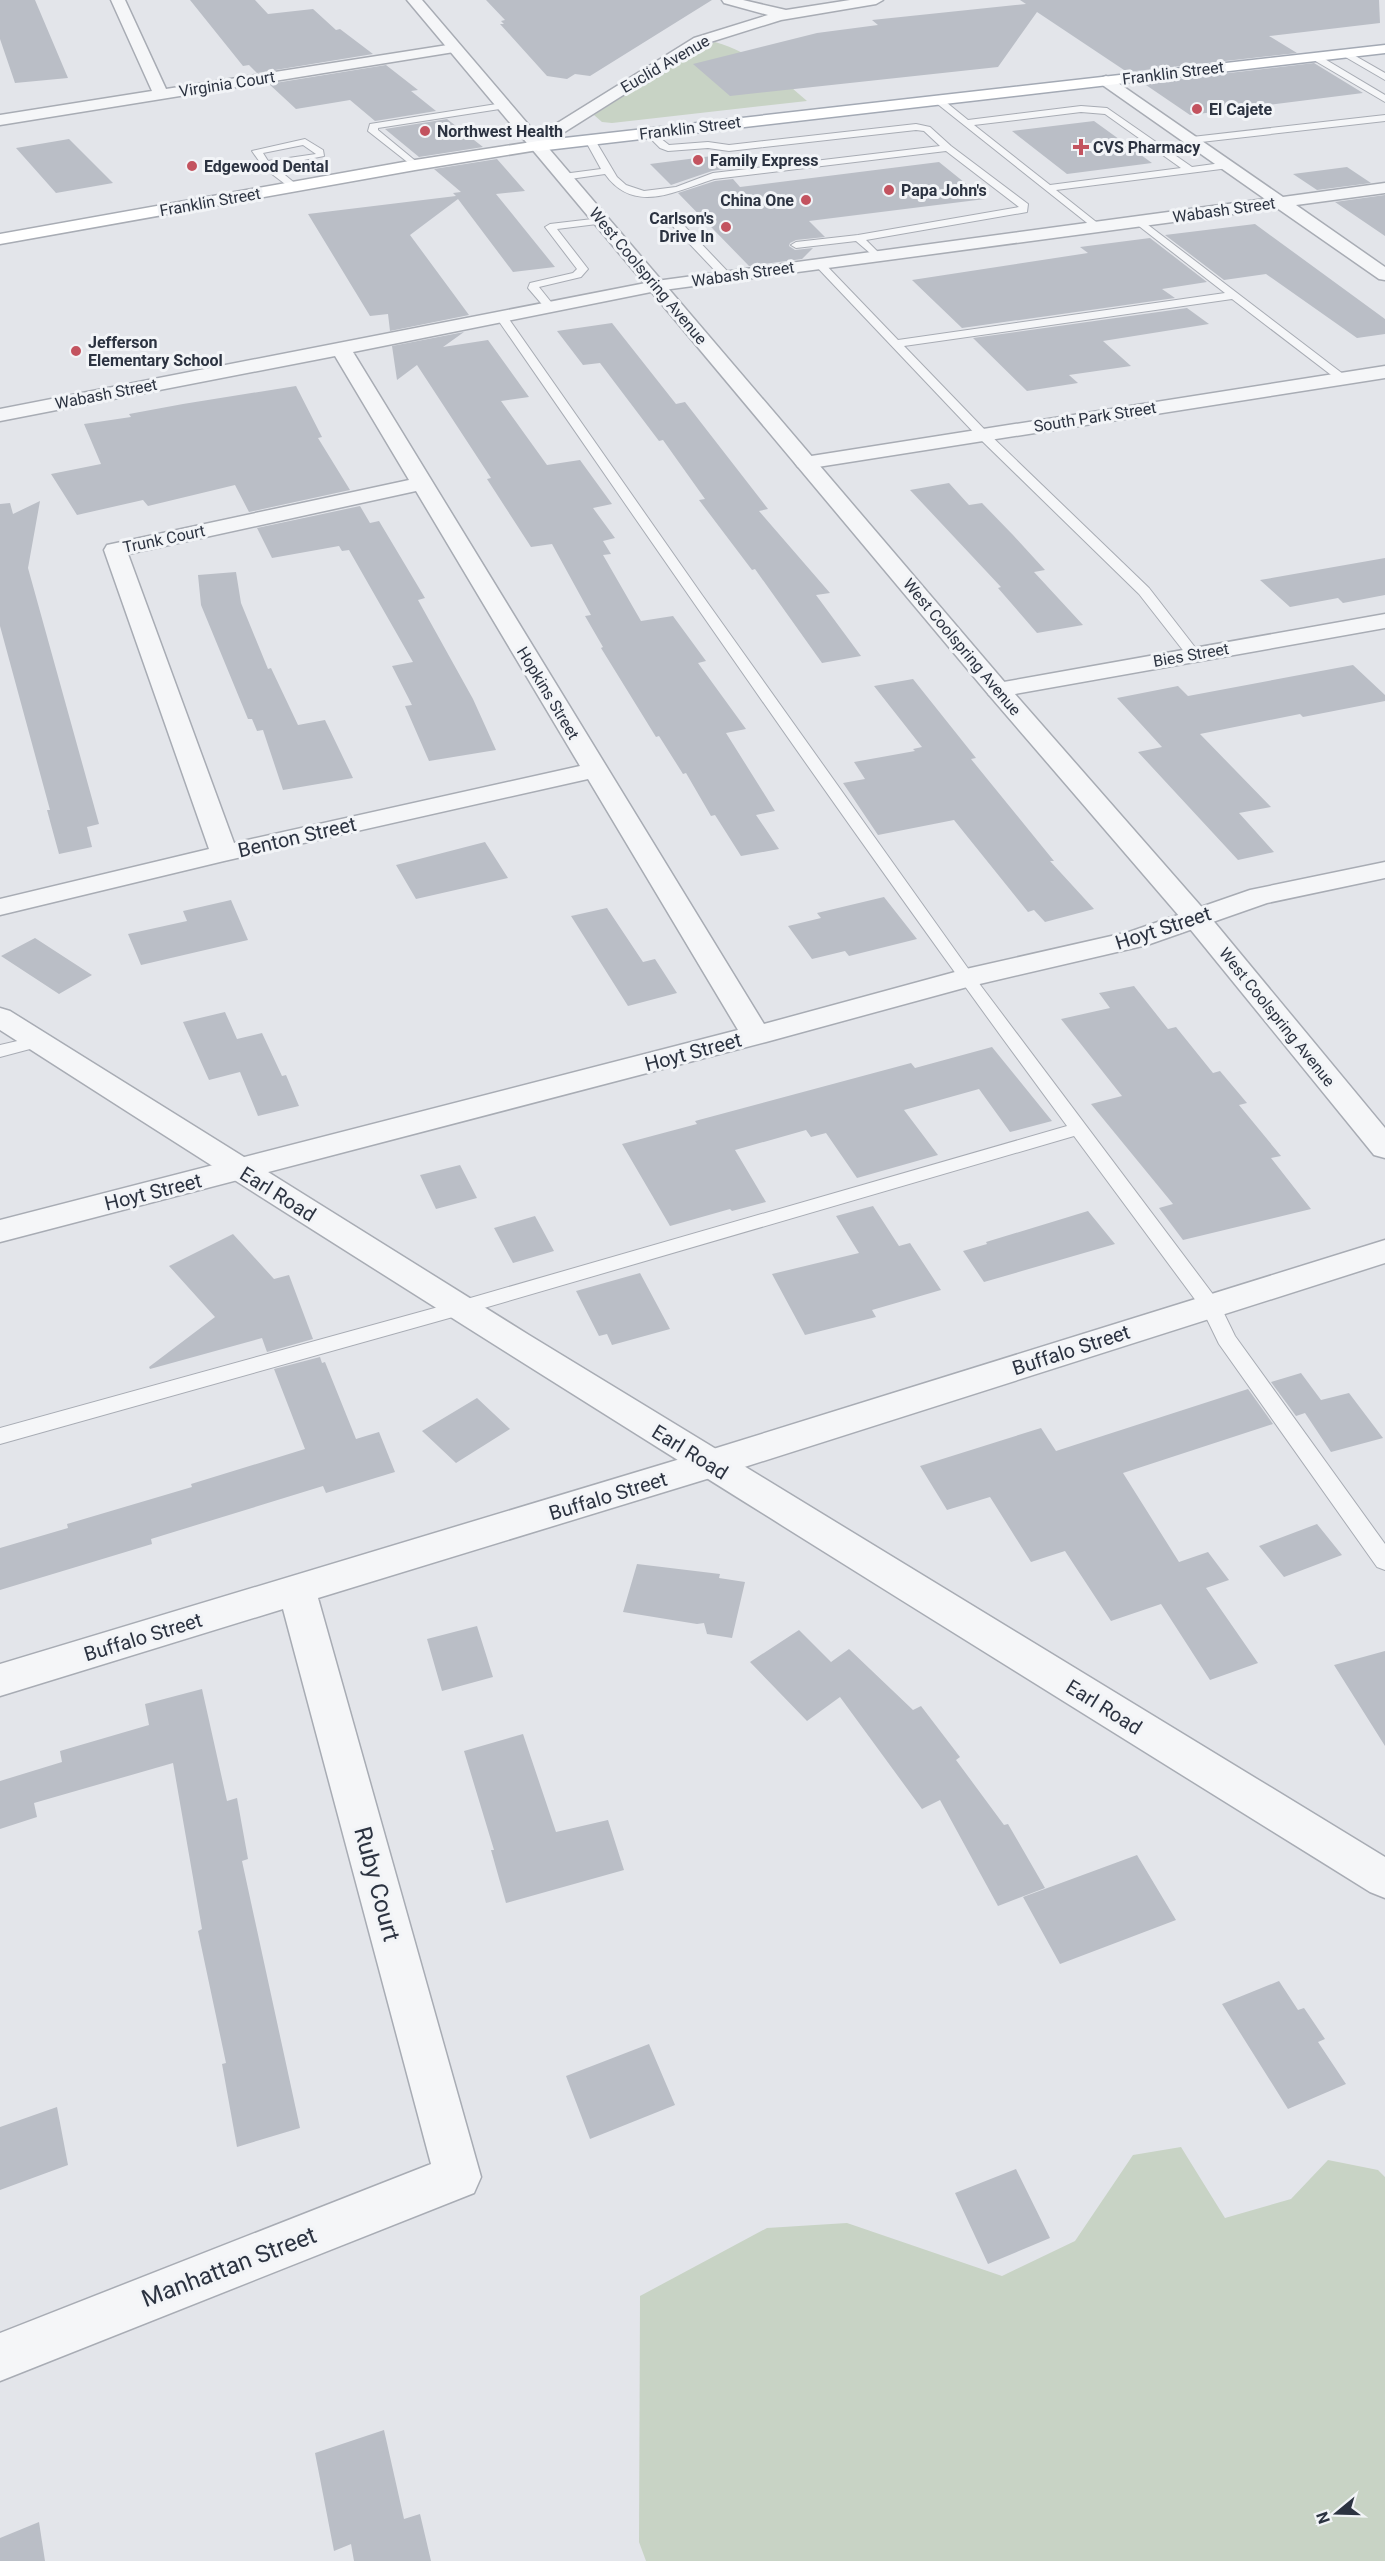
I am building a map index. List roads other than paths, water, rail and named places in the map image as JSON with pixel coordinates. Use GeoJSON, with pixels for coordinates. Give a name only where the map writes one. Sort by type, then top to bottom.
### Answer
{"type":"FeatureCollection","features":[{"type":"Feature","properties":{"kind":"main road","name":"Franklin Street"},"geometry":{"type":"LineString","coordinates":[[0,239],[415,165],[538,146],[1385,49]]}},
{"type":"Feature","properties":{"kind":"street"},"geometry":{"type":"LineString","coordinates":[[118,0],[161,94]]}},
{"type":"Feature","properties":{"kind":"street","name":"West Coolspring Avenue"},"geometry":{"type":"LineString","coordinates":[[414,0],[998,690],[1196,918],[1385,1148]]}},
{"type":"Feature","properties":{"kind":"street"},"geometry":{"type":"LineString","coordinates":[[719,33],[724,22],[727,0],[754,8],[789,14]]}},
{"type":"Feature","properties":{"kind":"street","name":"Euclid Avenue"},"geometry":{"type":"LineString","coordinates":[[538,146],[557,130],[672,57],[719,33],[789,14],[876,0]]}},
{"type":"Feature","properties":{"kind":"street","name":"Virginia Court"},"geometry":{"type":"LineString","coordinates":[[0,120],[453,48]]}},
{"type":"Feature","properties":{"kind":"street"},"geometry":{"type":"LineString","coordinates":[[1107,81],[1385,275]]}},
{"type":"Feature","properties":{"kind":"street","name":"Wabash Street"},"geometry":{"type":"LineString","coordinates":[[0,414],[656,286],[1385,189]]}},
{"type":"Feature","properties":{"kind":"street","name":"Hopkins Street"},"geometry":{"type":"LineString","coordinates":[[341,349],[756,1035]]}},
{"type":"Feature","properties":{"kind":"street","name":"South Park Street"},"geometry":{"type":"LineString","coordinates":[[806,463],[1385,372]]}},
{"type":"Feature","properties":{"kind":"street","name":"Trunk Court"},"geometry":{"type":"LineString","coordinates":[[224,853],[115,550],[423,483]]}},
{"type":"Feature","properties":{"kind":"street","name":"Bies Street"},"geometry":{"type":"LineString","coordinates":[[998,690],[1385,621]]}},
{"type":"Feature","properties":{"kind":"street","name":"Benton Street"},"geometry":{"type":"LineString","coordinates":[[0,907],[224,853],[595,770]]}},
{"type":"Feature","properties":{"kind":"street","name":"Hoyt Street"},"geometry":{"type":"LineString","coordinates":[[0,1231],[756,1035],[966,978],[1137,939],[1260,896],[1385,870]]}},
{"type":"Feature","properties":{"kind":"street","name":"Earl Road"},"geometry":{"type":"LineString","coordinates":[[0,1017],[710,1464],[1385,1880]]}},
{"type":"Feature","properties":{"kind":"street","name":"Buffalo Street"},"geometry":{"type":"LineString","coordinates":[[0,1680],[710,1464],[1385,1251]]}},
{"type":"Feature","properties":{"kind":"street","name":"Ruby Court"},"geometry":{"type":"LineString","coordinates":[[297,1591],[458,2177]]}},
{"type":"Feature","properties":{"kind":"street","name":"Manhattan Street"},"geometry":{"type":"LineString","coordinates":[[0,2357],[458,2177]]}},
{"type":"Feature","properties":{"kind":"lane"},"geometry":{"type":"LineString","coordinates":[[1345,54],[1385,77]]}},
{"type":"Feature","properties":{"kind":"lane"},"geometry":{"type":"LineString","coordinates":[[1315,57],[1385,99]]}},
{"type":"Feature","properties":{"kind":"lane"},"geometry":{"type":"LineString","coordinates":[[938,100],[1096,227]]}},
{"type":"Feature","properties":{"kind":"lane"},"geometry":{"type":"LineString","coordinates":[[415,165],[373,131],[373,126],[503,106]]}},
{"type":"Feature","properties":{"kind":"lane"},"geometry":{"type":"LineString","coordinates":[[965,123],[1082,109],[1107,111],[1190,170]]}},
{"type":"Feature","properties":{"kind":"lane"},"geometry":{"type":"LineString","coordinates":[[1192,140],[1385,118]]}},
{"type":"Feature","properties":{"kind":"lane"},"geometry":{"type":"LineString","coordinates":[[650,133],[668,148],[708,145],[729,148],[916,127],[927,129],[1024,206],[1023,210],[858,238],[796,245]]}},
{"type":"Feature","properties":{"kind":"lane"},"geometry":{"type":"LineString","coordinates":[[590,140],[607,171],[624,191],[644,194],[678,190],[713,176],[948,147]]}},
{"type":"Feature","properties":{"kind":"lane"},"geometry":{"type":"LineString","coordinates":[[268,164],[321,154],[305,142],[257,151],[258,155],[293,187]]}},
{"type":"Feature","properties":{"kind":"lane"},"geometry":{"type":"LineString","coordinates":[[729,148],[737,156]]}},
{"type":"Feature","properties":{"kind":"lane"},"geometry":{"type":"LineString","coordinates":[[745,164],[753,171]]}},
{"type":"Feature","properties":{"kind":"lane"},"geometry":{"type":"LineString","coordinates":[[1047,188],[1229,165]]}},
{"type":"Feature","properties":{"kind":"lane"},"geometry":{"type":"LineString","coordinates":[[563,177],[607,171]]}},
{"type":"Feature","properties":{"kind":"lane"},"geometry":{"type":"LineString","coordinates":[[669,216],[726,276]]}},
{"type":"Feature","properties":{"kind":"lane"},"geometry":{"type":"LineString","coordinates":[[550,307],[535,290],[534,285],[577,275],[583,268],[550,228],[601,221]]}},
{"type":"Feature","properties":{"kind":"lane"},"geometry":{"type":"LineString","coordinates":[[1139,221],[1343,379]]}},
{"type":"Feature","properties":{"kind":"lane"},"geometry":{"type":"LineString","coordinates":[[858,238],[877,256]]}},
{"type":"Feature","properties":{"kind":"lane"},"geometry":{"type":"LineString","coordinates":[[819,264],[983,435],[1144,591],[1194,655]]}},
{"type":"Feature","properties":{"kind":"lane"},"geometry":{"type":"LineString","coordinates":[[896,344],[1235,296]]}},
{"type":"Feature","properties":{"kind":"lane"},"geometry":{"type":"LineString","coordinates":[[502,317],[697,598],[966,978],[1211,1306],[1226,1339],[1385,1561]]}},
{"type":"Feature","properties":{"kind":"lane"},"geometry":{"type":"LineString","coordinates":[[0,1051],[39,1041]]}},
{"type":"Feature","properties":{"kind":"lane"},"geometry":{"type":"LineString","coordinates":[[0,1436],[460,1308],[1078,1129]]}},
{"type":"Feature","properties":{"kind":"place","name":"El Cajete"},"geometry":{"type":"Point","coordinates":[1197,109]}},
{"type":"Feature","properties":{"kind":"place","name":"Northwest Health"},"geometry":{"type":"Point","coordinates":[425,131]}},
{"type":"Feature","properties":{"kind":"place","name":"CVS Pharmacy"},"geometry":{"type":"Point","coordinates":[1081,147]}},
{"type":"Feature","properties":{"kind":"place","name":"Family Express"},"geometry":{"type":"Point","coordinates":[698,160]}},
{"type":"Feature","properties":{"kind":"place","name":"Edgewood Dental"},"geometry":{"type":"Point","coordinates":[192,166]}},
{"type":"Feature","properties":{"kind":"place","name":"Papa John's"},"geometry":{"type":"Point","coordinates":[889,190]}},
{"type":"Feature","properties":{"kind":"place","name":"China One"},"geometry":{"type":"Point","coordinates":[806,200]}},
{"type":"Feature","properties":{"kind":"place","name":"Carlson's Drive In"},"geometry":{"type":"Point","coordinates":[726,227]}},
{"type":"Feature","properties":{"kind":"place","name":"Jefferson Elementary School"},"geometry":{"type":"Point","coordinates":[76,351]}}]}
